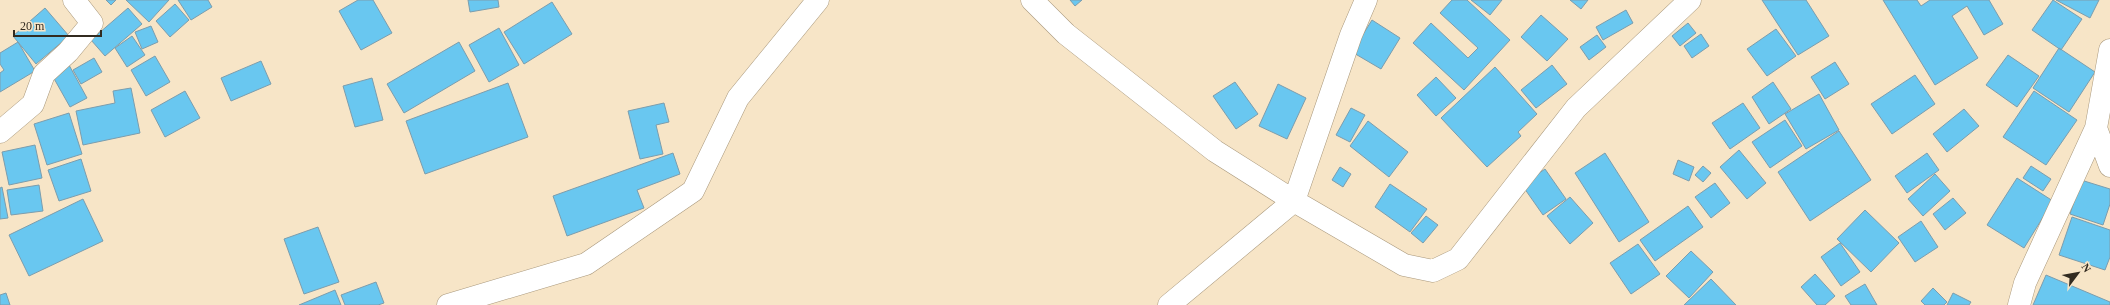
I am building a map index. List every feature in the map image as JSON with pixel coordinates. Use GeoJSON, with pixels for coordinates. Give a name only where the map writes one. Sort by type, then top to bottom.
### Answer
{"type":"FeatureCollection","features":[{"type":"Feature","properties":{"kind":"street"},"geometry":{"type":"LineString","coordinates":[[0,132],[33,104],[44,74],[68,52],[92,23],[74,0]]}},
{"type":"Feature","properties":{"kind":"street"},"geometry":{"type":"LineString","coordinates":[[448,305],[586,264],[693,191],[738,98],[818,0]]}},
{"type":"Feature","properties":{"kind":"street"},"geometry":{"type":"LineString","coordinates":[[1032,0],[1066,34],[1215,151],[1294,201],[1404,265],[1433,271],[1458,259],[1576,108],[1690,0]]}},
{"type":"Feature","properties":{"kind":"street"},"geometry":{"type":"LineString","coordinates":[[1169,305],[1294,201],[1351,35],[1366,0]]}},
{"type":"Feature","properties":{"kind":"street"},"geometry":{"type":"LineString","coordinates":[[2019,305],[2026,283],[2096,128],[2110,50]]}},
{"type":"Feature","properties":{"kind":"street"},"geometry":{"type":"LineString","coordinates":[[2096,128],[2110,166]]}},
{"type":"Feature","properties":{"kind":"building"},"geometry":{"type":"Polygon","coordinates":[[[106,0],[116,0],[111,5],[106,0]]]}},
{"type":"Feature","properties":{"kind":"building"},"geometry":{"type":"Polygon","coordinates":[[[126,0],[169,0],[149,22],[126,0]]]}},
{"type":"Feature","properties":{"kind":"building"},"geometry":{"type":"Polygon","coordinates":[[[178,0],[208,0],[212,7],[191,20],[178,0]]]}},
{"type":"Feature","properties":{"kind":"building"},"geometry":{"type":"Polygon","coordinates":[[[358,0],[373,0],[392,33],[361,50],[339,11],[358,0]]]}},
{"type":"Feature","properties":{"kind":"building"},"geometry":{"type":"Polygon","coordinates":[[[468,0],[498,0],[499,7],[470,12],[468,0]]]}},
{"type":"Feature","properties":{"kind":"building"},"geometry":{"type":"Polygon","coordinates":[[[1070,0],[1082,0],[1075,6],[1070,0]]]}},
{"type":"Feature","properties":{"kind":"building"},"geometry":{"type":"Polygon","coordinates":[[[1452,0],[1467,0],[1510,40],[1464,90],[1413,43],[1431,23],[1468,58],[1478,48],[1440,13],[1452,0]]]}},
{"type":"Feature","properties":{"kind":"building"},"geometry":{"type":"Polygon","coordinates":[[[1471,0],[1502,0],[1490,15],[1471,0]]]}},
{"type":"Feature","properties":{"kind":"building"},"geometry":{"type":"Polygon","coordinates":[[[1570,0],[1588,0],[1581,9],[1570,0]]]}},
{"type":"Feature","properties":{"kind":"building"},"geometry":{"type":"Polygon","coordinates":[[[1762,0],[1806,0],[1829,36],[1798,55],[1762,0]]]}},
{"type":"Feature","properties":{"kind":"building"},"geometry":{"type":"Polygon","coordinates":[[[1883,0],[1917,0],[1921,6],[1930,0],[1989,0],[2003,24],[1984,35],[1967,6],[1952,16],[1978,58],[1935,85],[1883,0]]]}},
{"type":"Feature","properties":{"kind":"building"},"geometry":{"type":"Polygon","coordinates":[[[2053,0],[2082,19],[2061,50],[2032,30],[2053,0]]]}},
{"type":"Feature","properties":{"kind":"building"},"geometry":{"type":"Polygon","coordinates":[[[2056,0],[2099,0],[2090,18],[2056,0]]]}},
{"type":"Feature","properties":{"kind":"building"},"geometry":{"type":"Polygon","coordinates":[[[552,2],[572,34],[524,64],[504,32],[552,2]]]}},
{"type":"Feature","properties":{"kind":"building"},"geometry":{"type":"Polygon","coordinates":[[[175,4],[189,20],[170,37],[156,21],[175,4]]]}},
{"type":"Feature","properties":{"kind":"building"},"geometry":{"type":"Polygon","coordinates":[[[45,8],[69,36],[36,64],[13,36],[45,8]]]}},
{"type":"Feature","properties":{"kind":"building"},"geometry":{"type":"Polygon","coordinates":[[[128,8],[142,24],[105,56],[91,40],[128,8]]]}},
{"type":"Feature","properties":{"kind":"building"},"geometry":{"type":"Polygon","coordinates":[[[1626,10],[1633,23],[1603,40],[1596,27],[1626,10]]]}},
{"type":"Feature","properties":{"kind":"building"},"geometry":{"type":"Polygon","coordinates":[[[1541,15],[1568,39],[1547,61],[1521,37],[1541,15]]]}},
{"type":"Feature","properties":{"kind":"building"},"geometry":{"type":"Polygon","coordinates":[[[1372,20],[1400,38],[1381,69],[1352,52],[1372,20]]]}},
{"type":"Feature","properties":{"kind":"building"},"geometry":{"type":"Polygon","coordinates":[[[1688,23],[1696,33],[1680,46],[1672,36],[1688,23]]]}},
{"type":"Feature","properties":{"kind":"building"},"geometry":{"type":"Polygon","coordinates":[[[151,26],[158,42],[142,49],[135,32],[151,26]]]}},
{"type":"Feature","properties":{"kind":"building"},"geometry":{"type":"Polygon","coordinates":[[[499,28],[519,65],[489,82],[469,45],[499,28]]]}},
{"type":"Feature","properties":{"kind":"building"},"geometry":{"type":"Polygon","coordinates":[[[1776,29],[1796,56],[1767,76],[1747,49],[1776,29]]]}},
{"type":"Feature","properties":{"kind":"building"},"geometry":{"type":"Polygon","coordinates":[[[1701,34],[1709,46],[1692,58],[1684,46],[1701,34]]]}},
{"type":"Feature","properties":{"kind":"building"},"geometry":{"type":"Polygon","coordinates":[[[1597,35],[1606,47],[1589,60],[1580,47],[1597,35]]]}},
{"type":"Feature","properties":{"kind":"building"},"geometry":{"type":"Polygon","coordinates":[[[132,36],[145,55],[127,67],[115,48],[132,36]]]}},
{"type":"Feature","properties":{"kind":"building"},"geometry":{"type":"Polygon","coordinates":[[[18,42],[35,71],[0,92],[0,73],[4,70],[0,64],[0,53],[18,42]]]}},
{"type":"Feature","properties":{"kind":"building"},"geometry":{"type":"Polygon","coordinates":[[[459,42],[475,71],[404,113],[387,84],[459,42]]]}},
{"type":"Feature","properties":{"kind":"building"},"geometry":{"type":"Polygon","coordinates":[[[2059,48],[2095,72],[2069,112],[2033,88],[2059,48]]]}},
{"type":"Feature","properties":{"kind":"building"},"geometry":{"type":"Polygon","coordinates":[[[2008,55],[2039,76],[2017,107],[1986,85],[2008,55]]]}},
{"type":"Feature","properties":{"kind":"building"},"geometry":{"type":"Polygon","coordinates":[[[155,56],[170,82],[146,96],[131,70],[155,56]]]}},
{"type":"Feature","properties":{"kind":"building"},"geometry":{"type":"Polygon","coordinates":[[[94,58],[102,72],[81,84],[73,70],[94,58]]]}},
{"type":"Feature","properties":{"kind":"building"},"geometry":{"type":"Polygon","coordinates":[[[261,61],[271,84],[231,101],[221,78],[261,61]]]}},
{"type":"Feature","properties":{"kind":"building"},"geometry":{"type":"Polygon","coordinates":[[[1835,62],[1849,84],[1825,99],[1811,77],[1835,62]]]}},
{"type":"Feature","properties":{"kind":"building"},"geometry":{"type":"Polygon","coordinates":[[[69,65],[87,98],[70,107],[52,75],[69,65]]]}},
{"type":"Feature","properties":{"kind":"building"},"geometry":{"type":"Polygon","coordinates":[[[1552,65],[1567,84],[1536,108],[1521,90],[1552,65]]]}},
{"type":"Feature","properties":{"kind":"building"},"geometry":{"type":"Polygon","coordinates":[[[1495,67],[1537,114],[1518,132],[1521,136],[1487,167],[1441,118],[1495,67]]]}},
{"type":"Feature","properties":{"kind":"building"},"geometry":{"type":"Polygon","coordinates":[[[1915,75],[1935,104],[1892,134],[1871,104],[1915,75]]]}},
{"type":"Feature","properties":{"kind":"building"},"geometry":{"type":"Polygon","coordinates":[[[1436,77],[1456,98],[1436,116],[1417,95],[1436,77]]]}},
{"type":"Feature","properties":{"kind":"building"},"geometry":{"type":"Polygon","coordinates":[[[372,78],[383,120],[355,127],[343,86],[372,78]]]}},
{"type":"Feature","properties":{"kind":"building"},"geometry":{"type":"Polygon","coordinates":[[[1235,82],[1258,114],[1236,129],[1213,96],[1235,82]]]}},
{"type":"Feature","properties":{"kind":"building"},"geometry":{"type":"Polygon","coordinates":[[[1773,82],[1791,109],[1769,124],[1752,97],[1773,82]]]}},
{"type":"Feature","properties":{"kind":"building"},"geometry":{"type":"Polygon","coordinates":[[[508,83],[528,137],[425,174],[406,121],[508,83]]]}},
{"type":"Feature","properties":{"kind":"building"},"geometry":{"type":"Polygon","coordinates":[[[1278,84],[1306,98],[1287,139],[1259,126],[1278,84]]]}},
{"type":"Feature","properties":{"kind":"building"},"geometry":{"type":"Polygon","coordinates":[[[131,88],[140,133],[83,145],[76,111],[115,103],[113,91],[131,88]]]}},
{"type":"Feature","properties":{"kind":"building"},"geometry":{"type":"Polygon","coordinates":[[[185,91],[200,118],[165,137],[151,110],[185,91]]]}},
{"type":"Feature","properties":{"kind":"building"},"geometry":{"type":"Polygon","coordinates":[[[2034,91],[2077,120],[2046,165],[2003,137],[2034,91]]]}},
{"type":"Feature","properties":{"kind":"building"},"geometry":{"type":"Polygon","coordinates":[[[1819,94],[1839,130],[1806,149],[1785,114],[1819,94]]]}},
{"type":"Feature","properties":{"kind":"building"},"geometry":{"type":"Polygon","coordinates":[[[664,103],[669,122],[656,125],[663,154],[640,159],[628,111],[664,103]]]}},
{"type":"Feature","properties":{"kind":"building"},"geometry":{"type":"Polygon","coordinates":[[[1743,103],[1760,128],[1730,149],[1712,123],[1743,103]]]}},
{"type":"Feature","properties":{"kind":"building"},"geometry":{"type":"Polygon","coordinates":[[[1351,108],[1365,115],[1350,142],[1336,135],[1351,108]]]}},
{"type":"Feature","properties":{"kind":"building"},"geometry":{"type":"Polygon","coordinates":[[[1964,109],[1979,126],[1947,152],[1933,134],[1964,109]]]}},
{"type":"Feature","properties":{"kind":"building"},"geometry":{"type":"Polygon","coordinates":[[[69,113],[82,154],[47,165],[34,124],[69,113]]]}},
{"type":"Feature","properties":{"kind":"building"},"geometry":{"type":"Polygon","coordinates":[[[1785,120],[1802,146],[1770,168],[1752,142],[1785,120]]]}},
{"type":"Feature","properties":{"kind":"building"},"geometry":{"type":"Polygon","coordinates":[[[1368,121],[1408,152],[1389,177],[1350,146],[1368,121]]]}},
{"type":"Feature","properties":{"kind":"building"},"geometry":{"type":"Polygon","coordinates":[[[1839,131],[1871,180],[1810,221],[1778,172],[1839,131]]]}},
{"type":"Feature","properties":{"kind":"building"},"geometry":{"type":"Polygon","coordinates":[[[35,145],[42,178],[9,185],[2,152],[35,145]]]}},
{"type":"Feature","properties":{"kind":"building"},"geometry":{"type":"Polygon","coordinates":[[[1739,150],[1766,183],[1747,199],[1720,167],[1739,150]]]}},
{"type":"Feature","properties":{"kind":"building"},"geometry":{"type":"Polygon","coordinates":[[[673,153],[680,174],[637,190],[644,208],[567,236],[553,196],[673,153]]]}},
{"type":"Feature","properties":{"kind":"building"},"geometry":{"type":"Polygon","coordinates":[[[1605,153],[1649,222],[1619,242],[1575,173],[1605,153]]]}},
{"type":"Feature","properties":{"kind":"building"},"geometry":{"type":"Polygon","coordinates":[[[1927,153],[1939,170],[1907,193],[1895,176],[1927,153]]]}},
{"type":"Feature","properties":{"kind":"building"},"geometry":{"type":"Polygon","coordinates":[[[81,159],[91,191],[59,201],[48,170],[81,159]]]}},
{"type":"Feature","properties":{"kind":"building"},"geometry":{"type":"Polygon","coordinates":[[[1678,160],[1694,167],[1689,181],[1673,174],[1678,160]]]}},
{"type":"Feature","properties":{"kind":"building"},"geometry":{"type":"Polygon","coordinates":[[[1703,166],[1711,173],[1703,182],[1695,175],[1703,166]]]}},
{"type":"Feature","properties":{"kind":"building"},"geometry":{"type":"Polygon","coordinates":[[[2031,166],[2051,179],[2043,191],[2023,178],[2031,166]]]}},
{"type":"Feature","properties":{"kind":"building"},"geometry":{"type":"Polygon","coordinates":[[[1340,167],[1351,174],[1343,187],[1332,180],[1340,167]]]}},
{"type":"Feature","properties":{"kind":"building"},"geometry":{"type":"Polygon","coordinates":[[[1545,169],[1566,199],[1543,215],[1522,185],[1545,169]]]}},
{"type":"Feature","properties":{"kind":"building"},"geometry":{"type":"Polygon","coordinates":[[[1935,174],[1950,191],[1923,216],[1908,199],[1935,174]]]}},
{"type":"Feature","properties":{"kind":"building"},"geometry":{"type":"Polygon","coordinates":[[[2017,178],[2053,201],[2024,248],[1987,225],[2017,178]]]}},
{"type":"Feature","properties":{"kind":"building"},"geometry":{"type":"Polygon","coordinates":[[[2081,180],[2110,189],[2110,204],[2103,225],[2070,214],[2081,180]]]}},
{"type":"Feature","properties":{"kind":"building"},"geometry":{"type":"Polygon","coordinates":[[[1715,183],[1730,203],[1711,218],[1695,197],[1715,183]]]}},
{"type":"Feature","properties":{"kind":"building"},"geometry":{"type":"Polygon","coordinates":[[[1390,184],[1427,209],[1410,232],[1375,207],[1390,184]]]}},
{"type":"Feature","properties":{"kind":"building"},"geometry":{"type":"Polygon","coordinates":[[[39,185],[43,211],[11,215],[7,190],[39,185]]]}},
{"type":"Feature","properties":{"kind":"building"},"geometry":{"type":"Polygon","coordinates":[[[2,187],[8,218],[0,219],[0,188],[2,187]]]}},
{"type":"Feature","properties":{"kind":"building"},"geometry":{"type":"Polygon","coordinates":[[[1570,197],[1593,223],[1570,244],[1547,216],[1570,197]]]}},
{"type":"Feature","properties":{"kind":"building"},"geometry":{"type":"Polygon","coordinates":[[[1953,198],[1966,213],[1945,230],[1933,214],[1953,198]]]}},
{"type":"Feature","properties":{"kind":"building"},"geometry":{"type":"Polygon","coordinates":[[[83,199],[103,241],[29,276],[9,235],[83,199]]]}},
{"type":"Feature","properties":{"kind":"building"},"geometry":{"type":"Polygon","coordinates":[[[1688,206],[1703,227],[1655,261],[1640,240],[1688,206]]]}},
{"type":"Feature","properties":{"kind":"building"},"geometry":{"type":"Polygon","coordinates":[[[1865,210],[1899,243],[1871,272],[1837,239],[1865,210]]]}},
{"type":"Feature","properties":{"kind":"building"},"geometry":{"type":"Polygon","coordinates":[[[1426,216],[1438,225],[1423,243],[1411,233],[1426,216]]]}},
{"type":"Feature","properties":{"kind":"building"},"geometry":{"type":"Polygon","coordinates":[[[2072,217],[2110,230],[2110,257],[2105,270],[2059,255],[2072,217]]]}},
{"type":"Feature","properties":{"kind":"building"},"geometry":{"type":"Polygon","coordinates":[[[1921,221],[1938,247],[1915,262],[1898,237],[1921,221]]]}},
{"type":"Feature","properties":{"kind":"building"},"geometry":{"type":"Polygon","coordinates":[[[318,227],[339,282],[304,294],[284,239],[318,227]]]}},
{"type":"Feature","properties":{"kind":"building"},"geometry":{"type":"Polygon","coordinates":[[[1840,243],[1860,272],[1841,286],[1821,257],[1840,243]]]}},
{"type":"Feature","properties":{"kind":"building"},"geometry":{"type":"Polygon","coordinates":[[[1638,244],[1660,274],[1631,294],[1610,263],[1638,244]]]}},
{"type":"Feature","properties":{"kind":"building"},"geometry":{"type":"Polygon","coordinates":[[[1691,251],[1713,272],[1689,298],[1666,276],[1691,251]]]}},
{"type":"Feature","properties":{"kind":"building"},"geometry":{"type":"Polygon","coordinates":[[[1815,274],[1835,296],[1825,305],[1817,305],[1801,287],[1815,274]]]}},
{"type":"Feature","properties":{"kind":"building"},"geometry":{"type":"Polygon","coordinates":[[[2046,275],[2110,302],[2110,305],[2033,305],[2046,275]]]}},
{"type":"Feature","properties":{"kind":"building"},"geometry":{"type":"Polygon","coordinates":[[[1711,279],[1736,305],[1684,305],[1711,279]]]}},
{"type":"Feature","properties":{"kind":"building"},"geometry":{"type":"Polygon","coordinates":[[[376,282],[384,303],[378,305],[345,305],[341,295],[376,282]]]}},
{"type":"Feature","properties":{"kind":"building"},"geometry":{"type":"Polygon","coordinates":[[[1865,284],[1877,305],[1851,305],[1845,296],[1865,284]]]}},
{"type":"Feature","properties":{"kind":"building"},"geometry":{"type":"Polygon","coordinates":[[[1933,288],[1947,302],[1944,305],[1925,305],[1921,301],[1933,288]]]}},
{"type":"Feature","properties":{"kind":"building"},"geometry":{"type":"Polygon","coordinates":[[[335,290],[341,305],[299,305],[335,290]]]}},
{"type":"Feature","properties":{"kind":"building"},"geometry":{"type":"Polygon","coordinates":[[[6,293],[10,305],[0,305],[0,295],[6,293]]]}},
{"type":"Feature","properties":{"kind":"building"},"geometry":{"type":"Polygon","coordinates":[[[1953,293],[1971,302],[1969,305],[1947,305],[1953,293]]]}}]}
